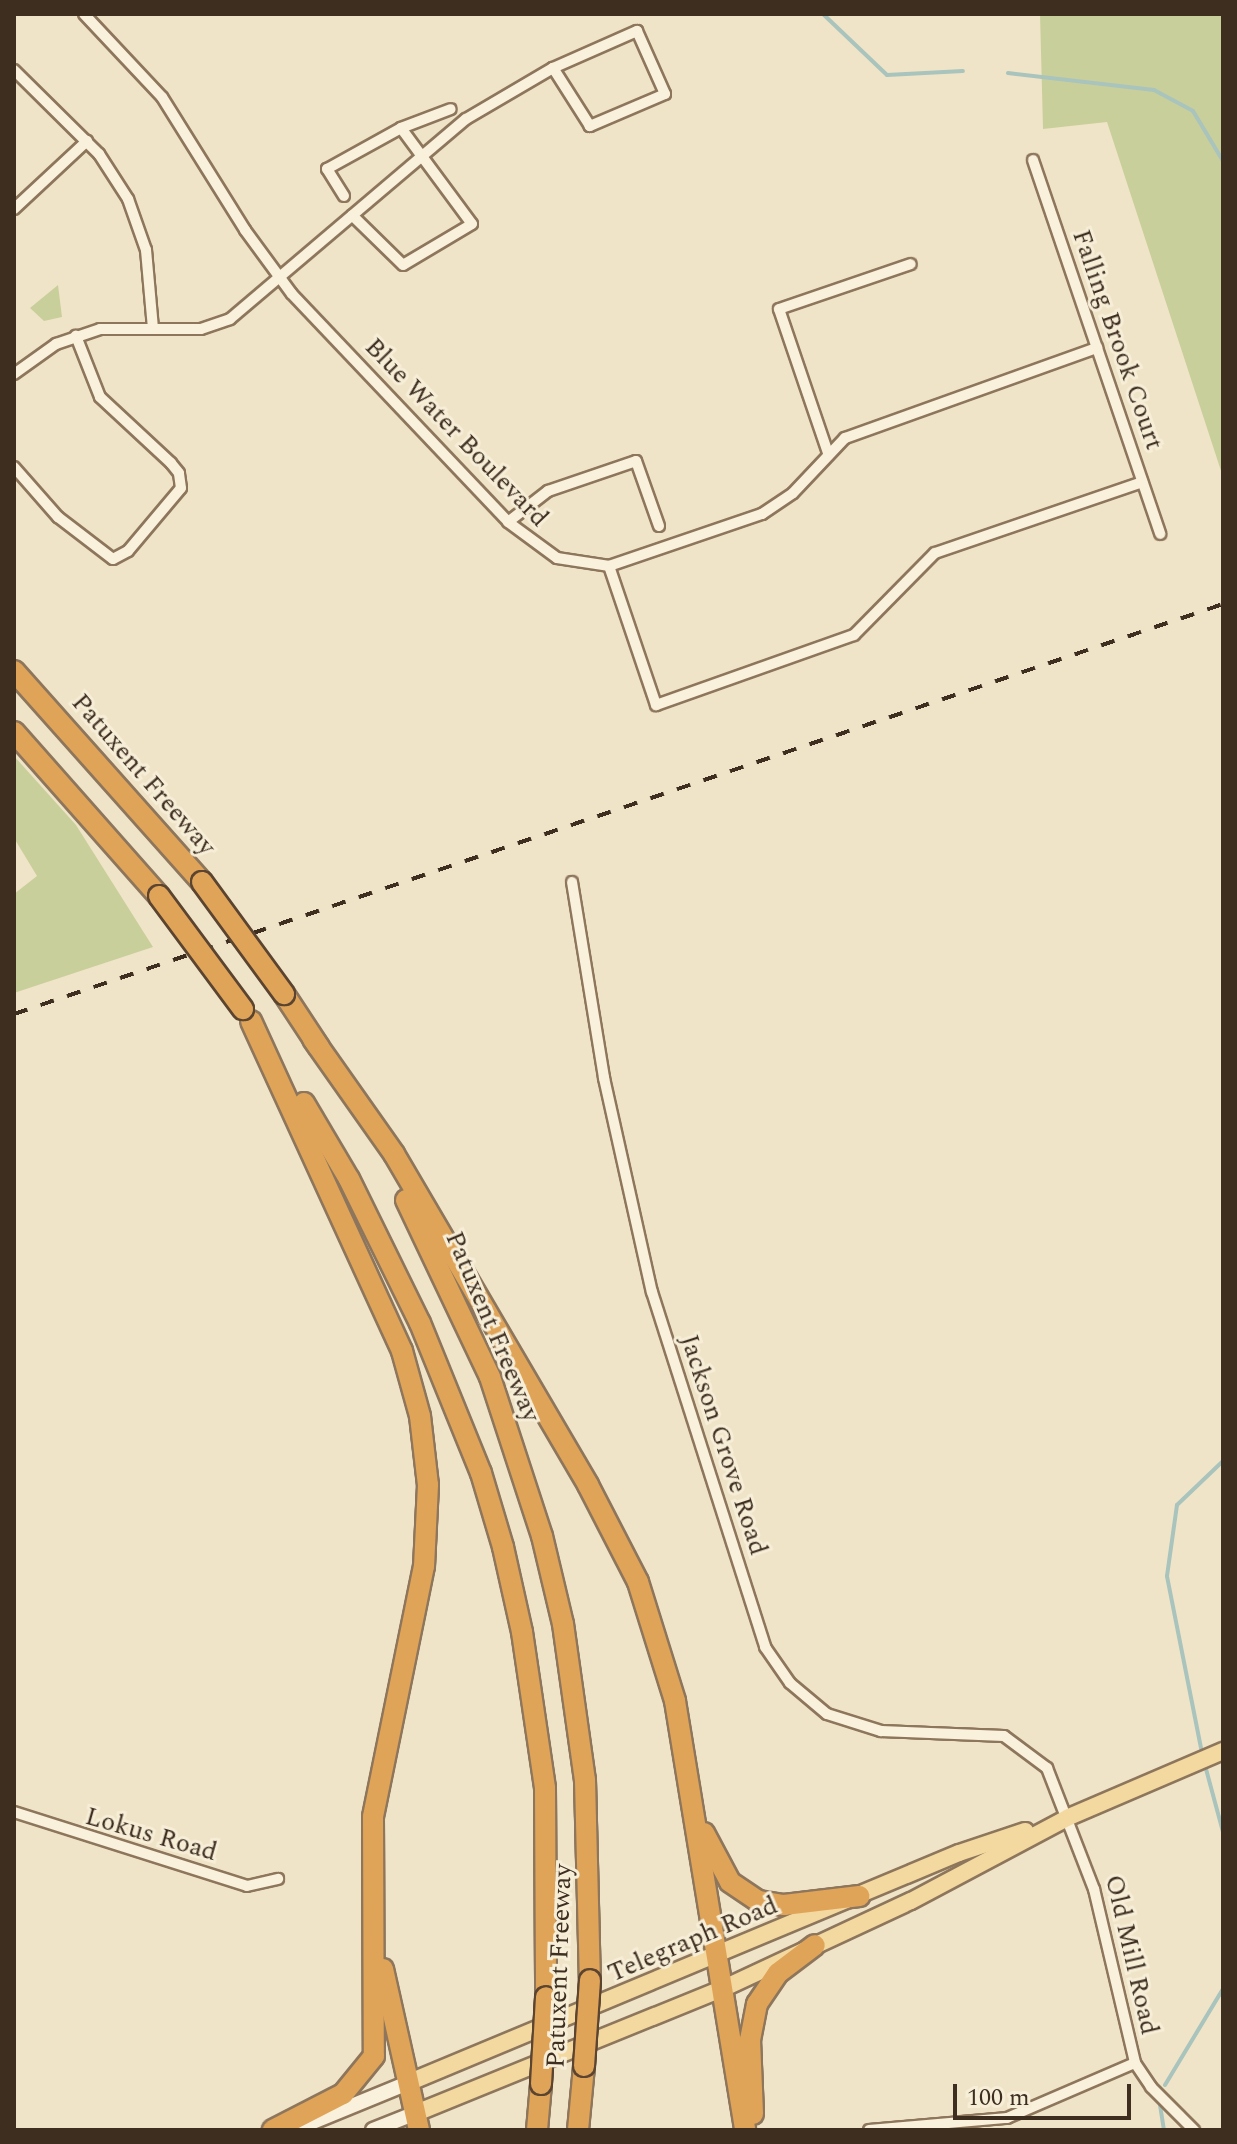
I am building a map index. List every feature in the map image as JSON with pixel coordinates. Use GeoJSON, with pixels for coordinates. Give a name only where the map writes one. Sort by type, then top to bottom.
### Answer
{"type":"FeatureCollection","features":[{"type":"Feature","properties":{"kind":"highway","name":"Patuxent Freeway"},"geometry":{"type":"LineString","coordinates":[[14,671],[202,882],[284,994],[385,1159],[490,1377],[542,1536],[563,1624],[585,1780],[590,1980],[578,2130]]}},
{"type":"Feature","properties":{"kind":"highway","name":"Patuxent Freeway"},"geometry":{"type":"LineString","coordinates":[[14,732],[159,896],[247,1015],[313,1119],[389,1255],[481,1473],[509,1576],[536,1711],[548,1849],[546,1997],[537,2130]]}},
{"type":"Feature","properties":{"kind":"highway"},"geometry":{"type":"LineString","coordinates":[[247,1015],[397,1340],[425,1455],[428,1522],[424,1566],[378,1779],[370,1851],[374,2056],[343,2094],[273,2130]]}},
{"type":"Feature","properties":{"kind":"highway"},"geometry":{"type":"LineString","coordinates":[[313,1039],[394,1154],[609,1523],[638,1582],[664,1658],[692,1802],[745,2130]]}},
{"type":"Feature","properties":{"kind":"highway"},"geometry":{"type":"LineString","coordinates":[[692,1802],[719,1867],[743,1894],[784,1905],[859,1896]]}},
{"type":"Feature","properties":{"kind":"highway"},"geometry":{"type":"LineString","coordinates":[[372,1906],[418,2121]]}},
{"type":"Feature","properties":{"kind":"highway"},"geometry":{"type":"LineString","coordinates":[[753,2130],[752,2018],[766,1987],[815,1945]]}},
{"type":"Feature","properties":{"kind":"main road","name":"Telegraph Road"},"geometry":{"type":"LineString","coordinates":[[373,2130],[418,2121],[722,1989],[911,1901],[1069,1817],[1223,1751]]}},
{"type":"Feature","properties":{"kind":"main road","name":"Telegraph Road"},"geometry":{"type":"LineString","coordinates":[[293,2130],[718,1958],[959,1853],[1069,1817]]}},
{"type":"Feature","properties":{"kind":"street","name":"Blue Water Boulevard"},"geometry":{"type":"LineString","coordinates":[[84,14],[162,97],[279,279],[508,522],[557,558],[609,566],[762,514],[793,493],[828,453],[870,426],[1097,348]]}},
{"type":"Feature","properties":{"kind":"street"},"geometry":{"type":"LineString","coordinates":[[14,374],[40,353],[76,336],[115,328],[216,325],[240,313],[466,119],[553,68],[637,31],[665,94],[590,126],[553,68]]}},
{"type":"Feature","properties":{"kind":"street"},"geometry":{"type":"LineString","coordinates":[[14,70],[87,141],[109,168],[137,219],[149,265],[153,328]]}},
{"type":"Feature","properties":{"kind":"street"},"geometry":{"type":"LineString","coordinates":[[344,196],[327,169],[401,128],[451,109]]}},
{"type":"Feature","properties":{"kind":"street"},"geometry":{"type":"LineString","coordinates":[[352,215],[403,265],[472,224],[401,128]]}},
{"type":"Feature","properties":{"kind":"street"},"geometry":{"type":"LineString","coordinates":[[14,209],[87,141]]}},
{"type":"Feature","properties":{"kind":"street","name":"Falling Brook Court"},"geometry":{"type":"LineString","coordinates":[[1033,160],[1160,534]]}},
{"type":"Feature","properties":{"kind":"street"},"geometry":{"type":"LineString","coordinates":[[828,453],[779,309],[911,264]]}},
{"type":"Feature","properties":{"kind":"street"},"geometry":{"type":"LineString","coordinates":[[14,467],[58,517],[113,559],[128,551],[181,488],[179,473],[100,397],[76,336]]}},
{"type":"Feature","properties":{"kind":"street"},"geometry":{"type":"LineString","coordinates":[[508,522],[548,491],[636,461],[659,526]]}},
{"type":"Feature","properties":{"kind":"street"},"geometry":{"type":"LineString","coordinates":[[609,566],[656,705],[854,635],[935,553],[1142,482]]}},
{"type":"Feature","properties":{"kind":"street","name":"Jackson Grove Road"},"geometry":{"type":"LineString","coordinates":[[572,882],[604,1078],[652,1292],[765,1647],[807,1700],[856,1726],[904,1733],[985,1732],[1022,1745],[1047,1768],[1069,1817]]}},
{"type":"Feature","properties":{"kind":"street","name":"Lokus Road"},"geometry":{"type":"LineString","coordinates":[[14,1812],[247,1886],[278,1879]]}},
{"type":"Feature","properties":{"kind":"street","name":"Old Mill Road"},"geometry":{"type":"LineString","coordinates":[[1069,1817],[1098,1903],[1135,2063],[1151,2087],[1194,2130]]}},
{"type":"Feature","properties":{"kind":"street"},"geometry":{"type":"LineString","coordinates":[[869,2130],[1007,2118],[1135,2063]]}},
{"type":"Feature","properties":{"kind":"green space"},"geometry":{"type":"Polygon","coordinates":[[[1040,14],[1223,14],[1223,477],[1107,122],[1043,129],[1040,14]]]}},
{"type":"Feature","properties":{"kind":"green space"},"geometry":{"type":"Polygon","coordinates":[[[58,285],[62,317],[44,321],[30,308],[58,285]]]}},
{"type":"Feature","properties":{"kind":"green space"},"geometry":{"type":"Polygon","coordinates":[[[14,756],[76,825],[153,947],[14,993],[14,894],[37,876],[14,838],[14,756]]]}},
{"type":"Feature","properties":{"kind":"waterway"},"geometry":{"type":"LineString","coordinates":[[823,14],[887,75],[963,71]]}},
{"type":"Feature","properties":{"kind":"waterway"},"geometry":{"type":"LineString","coordinates":[[1008,73],[1154,90],[1193,111],[1223,161]]}},
{"type":"Feature","properties":{"kind":"waterway"},"geometry":{"type":"LineString","coordinates":[[1201,1748],[1167,1576],[1177,1505],[1223,1461]]}},
{"type":"Feature","properties":{"kind":"waterway"},"geometry":{"type":"LineString","coordinates":[[1206,1769],[1223,1832]]}},
{"type":"Feature","properties":{"kind":"waterway"},"geometry":{"type":"LineString","coordinates":[[1165,2085],[1223,1989]]}},
{"type":"Feature","properties":{"kind":"waterway"},"geometry":{"type":"LineString","coordinates":[[1160,2105],[1164,2130]]}},
{"type":"Feature","properties":{"kind":"railway"},"geometry":{"type":"LineString","coordinates":[[14,1014],[1223,604]]}}]}
